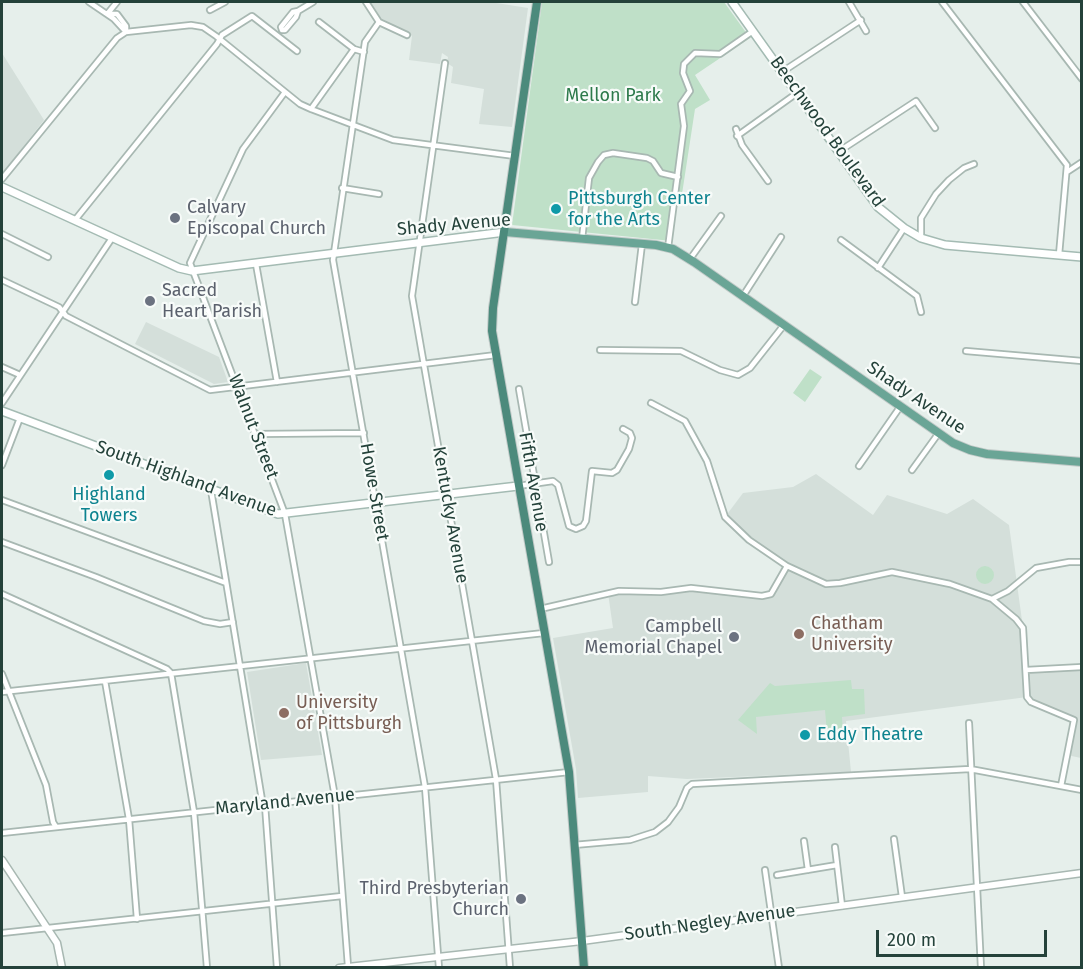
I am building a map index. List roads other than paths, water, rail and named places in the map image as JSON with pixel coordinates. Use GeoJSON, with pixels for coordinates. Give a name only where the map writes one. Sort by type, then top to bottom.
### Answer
{"type":"FeatureCollection","features":[{"type":"Feature","properties":{"kind":"highway","name":"Fifth Avenue"},"geometry":{"type":"LineString","coordinates":[[537,2],[492,331],[569,772],[584,968]]}},
{"type":"Feature","properties":{"kind":"main road","name":"Beechwood Boulevard"},"geometry":{"type":"LineString","coordinates":[[732,2],[878,207],[904,228],[921,238],[945,245],[1082,257]]}},
{"type":"Feature","properties":{"kind":"main road","name":"Shady Avenue"},"geometry":{"type":"LineString","coordinates":[[2,187],[179,268],[192,271],[505,232],[668,248],[690,259],[953,443],[987,454],[1082,462]]}},
{"type":"Feature","properties":{"kind":"main road","name":"South Highland Avenue"},"geometry":{"type":"LineString","coordinates":[[2,411],[278,514],[518,486]]}},
{"type":"Feature","properties":{"kind":"street"},"geometry":{"type":"LineString","coordinates":[[89,2],[107,14],[126,32]]}},
{"type":"Feature","properties":{"kind":"street"},"geometry":{"type":"LineString","coordinates":[[107,14],[117,2]]}},
{"type":"Feature","properties":{"kind":"street"},"geometry":{"type":"LineString","coordinates":[[210,10],[225,2]]}},
{"type":"Feature","properties":{"kind":"street"},"geometry":{"type":"LineString","coordinates":[[299,2],[300,9],[313,2]]}},
{"type":"Feature","properties":{"kind":"street"},"geometry":{"type":"LineString","coordinates":[[366,2],[379,22],[407,35]]}},
{"type":"Feature","properties":{"kind":"street"},"geometry":{"type":"LineString","coordinates":[[849,2],[866,32]]}},
{"type":"Feature","properties":{"kind":"street"},"geometry":{"type":"LineString","coordinates":[[942,2],[1067,165],[1059,255]]}},
{"type":"Feature","properties":{"kind":"street"},"geometry":{"type":"LineString","coordinates":[[1023,2],[1082,79]]}},
{"type":"Feature","properties":{"kind":"street"},"geometry":{"type":"LineString","coordinates":[[75,220],[222,35],[252,16],[297,51]]}},
{"type":"Feature","properties":{"kind":"street"},"geometry":{"type":"LineString","coordinates":[[782,72],[861,21]]}},
{"type":"Feature","properties":{"kind":"street"},"geometry":{"type":"LineString","coordinates":[[319,22],[354,49],[364,52]]}},
{"type":"Feature","properties":{"kind":"street","name":"Howe Street"},"geometry":{"type":"LineString","coordinates":[[379,22],[365,42],[333,253],[425,787],[439,968]]}},
{"type":"Feature","properties":{"kind":"street"},"geometry":{"type":"LineString","coordinates":[[2,179],[117,38],[126,32],[196,25],[220,39],[300,104],[311,109],[393,140],[515,156]]}},
{"type":"Feature","properties":{"kind":"street"},"geometry":{"type":"LineString","coordinates":[[668,248],[684,126],[681,105],[690,91],[683,74],[684,64],[695,53],[720,54],[753,31]]}},
{"type":"Feature","properties":{"kind":"street"},"geometry":{"type":"LineString","coordinates":[[311,109],[354,49]]}},
{"type":"Feature","properties":{"kind":"street","name":"Kentucky Avenue"},"geometry":{"type":"LineString","coordinates":[[445,63],[412,296],[496,779],[510,968]]}},
{"type":"Feature","properties":{"kind":"street"},"geometry":{"type":"LineString","coordinates":[[192,271],[190,263],[243,150],[285,92]]}},
{"type":"Feature","properties":{"kind":"street"},"geometry":{"type":"LineString","coordinates":[[737,136],[797,93]]}},
{"type":"Feature","properties":{"kind":"street"},"geometry":{"type":"LineString","coordinates":[[838,152],[916,101],[935,128]]}},
{"type":"Feature","properties":{"kind":"street"},"geometry":{"type":"LineString","coordinates":[[736,129],[737,136],[768,180]]}},
{"type":"Feature","properties":{"kind":"street"},"geometry":{"type":"LineString","coordinates":[[582,238],[589,182],[598,162],[604,155],[613,153],[646,158],[653,161],[661,173],[678,177]]}},
{"type":"Feature","properties":{"kind":"street"},"geometry":{"type":"LineString","coordinates":[[1067,172],[1082,162]]}},
{"type":"Feature","properties":{"kind":"street"},"geometry":{"type":"LineString","coordinates":[[921,238],[921,218],[936,194],[964,168],[974,164]]}},
{"type":"Feature","properties":{"kind":"street"},"geometry":{"type":"LineString","coordinates":[[342,188],[379,194]]}},
{"type":"Feature","properties":{"kind":"street"},"geometry":{"type":"LineString","coordinates":[[690,259],[721,216]]}},
{"type":"Feature","properties":{"kind":"street"},"geometry":{"type":"LineString","coordinates":[[878,268],[904,228]]}},
{"type":"Feature","properties":{"kind":"street"},"geometry":{"type":"LineString","coordinates":[[2,234],[48,256]]}},
{"type":"Feature","properties":{"kind":"street"},"geometry":{"type":"LineString","coordinates":[[743,296],[782,237]]}},
{"type":"Feature","properties":{"kind":"street"},"geometry":{"type":"LineString","coordinates":[[2,403],[112,238]]}},
{"type":"Feature","properties":{"kind":"street"},"geometry":{"type":"LineString","coordinates":[[841,240],[917,296],[921,312]]}},
{"type":"Feature","properties":{"kind":"street"},"geometry":{"type":"LineString","coordinates":[[636,302],[642,244]]}},
{"type":"Feature","properties":{"kind":"street"},"geometry":{"type":"LineString","coordinates":[[256,264],[278,382]]}},
{"type":"Feature","properties":{"kind":"street","name":"Walnut Street"},"geometry":{"type":"LineString","coordinates":[[192,271],[285,514],[335,797],[348,967]]}},
{"type":"Feature","properties":{"kind":"street"},"geometry":{"type":"LineString","coordinates":[[2,280],[59,307],[66,316],[210,390],[497,355]]}},
{"type":"Feature","properties":{"kind":"street"},"geometry":{"type":"LineString","coordinates":[[600,350],[681,351],[720,370],[738,375],[750,368],[784,325]]}},
{"type":"Feature","properties":{"kind":"street"},"geometry":{"type":"LineString","coordinates":[[966,351],[1082,361]]}},
{"type":"Feature","properties":{"kind":"street"},"geometry":{"type":"LineString","coordinates":[[2,366],[20,375]]}},
{"type":"Feature","properties":{"kind":"street"},"geometry":{"type":"LineString","coordinates":[[519,389],[549,562]]}},
{"type":"Feature","properties":{"kind":"street"},"geometry":{"type":"LineString","coordinates":[[651,403],[685,421],[707,461],[725,516],[749,540],[787,566],[826,584],[892,572],[950,584],[992,599],[1016,619],[1023,628],[1027,697],[1031,702],[1074,720],[1061,786]]}},
{"type":"Feature","properties":{"kind":"street"},"geometry":{"type":"LineString","coordinates":[[859,465],[900,407]]}},
{"type":"Feature","properties":{"kind":"street"},"geometry":{"type":"LineString","coordinates":[[2,465],[20,418]]}},
{"type":"Feature","properties":{"kind":"street"},"geometry":{"type":"LineString","coordinates":[[518,486],[550,481],[558,485],[569,526],[576,529],[583,526],[586,521],[592,471],[612,473],[617,470],[629,449],[632,438],[623,429]]}},
{"type":"Feature","properties":{"kind":"street"},"geometry":{"type":"LineString","coordinates":[[256,434],[364,433]]}},
{"type":"Feature","properties":{"kind":"street"},"geometry":{"type":"LineString","coordinates":[[912,470],[938,434]]}},
{"type":"Feature","properties":{"kind":"street"},"geometry":{"type":"LineString","coordinates":[[211,490],[262,800],[265,805],[277,968]]}},
{"type":"Feature","properties":{"kind":"street"},"geometry":{"type":"LineString","coordinates":[[2,500],[226,583]]}},
{"type":"Feature","properties":{"kind":"street"},"geometry":{"type":"LineString","coordinates":[[2,543],[96,577],[204,621],[220,624],[233,622]]}},
{"type":"Feature","properties":{"kind":"street"},"geometry":{"type":"LineString","coordinates":[[992,599],[1008,591],[1036,568],[1082,562]]}},
{"type":"Feature","properties":{"kind":"street"},"geometry":{"type":"LineString","coordinates":[[540,609],[619,591],[661,592],[691,588],[762,596],[771,594],[787,566]]}},
{"type":"Feature","properties":{"kind":"street"},"geometry":{"type":"LineString","coordinates":[[2,594],[167,669],[171,674],[194,812],[207,968]]}},
{"type":"Feature","properties":{"kind":"street"},"geometry":{"type":"LineString","coordinates":[[2,692],[544,633]]}},
{"type":"Feature","properties":{"kind":"street"},"geometry":{"type":"LineString","coordinates":[[1026,670],[1082,667]]}},
{"type":"Feature","properties":{"kind":"street"},"geometry":{"type":"LineString","coordinates":[[2,674],[46,785],[56,827]]}},
{"type":"Feature","properties":{"kind":"street"},"geometry":{"type":"LineString","coordinates":[[105,681],[129,819],[137,919]]}},
{"type":"Feature","properties":{"kind":"street"},"geometry":{"type":"LineString","coordinates":[[969,723],[975,887],[981,968]]}},
{"type":"Feature","properties":{"kind":"street"},"geometry":{"type":"LineString","coordinates":[[574,845],[630,840],[655,832],[668,822],[687,788],[692,784],[970,769],[1082,790]]}},
{"type":"Feature","properties":{"kind":"street","name":"Maryland Avenue"},"geometry":{"type":"LineString","coordinates":[[2,833],[569,772]]}},
{"type":"Feature","properties":{"kind":"street"},"geometry":{"type":"LineString","coordinates":[[894,840],[902,897]]}},
{"type":"Feature","properties":{"kind":"street"},"geometry":{"type":"LineString","coordinates":[[804,841],[808,870]]}},
{"type":"Feature","properties":{"kind":"street"},"geometry":{"type":"LineString","coordinates":[[835,847],[842,906]]}},
{"type":"Feature","properties":{"kind":"street"},"geometry":{"type":"LineString","coordinates":[[2,860],[57,944],[62,968]]}},
{"type":"Feature","properties":{"kind":"street"},"geometry":{"type":"LineString","coordinates":[[777,876],[837,865]]}},
{"type":"Feature","properties":{"kind":"street"},"geometry":{"type":"LineString","coordinates":[[765,870],[779,968]]}},
{"type":"Feature","properties":{"kind":"street","name":"South Negley Avenue"},"geometry":{"type":"LineString","coordinates":[[339,968],[582,941],[1082,873]]}},
{"type":"Feature","properties":{"kind":"street"},"geometry":{"type":"LineString","coordinates":[[2,933],[342,896]]}},
{"type":"Feature","properties":{"kind":"place","name":"Pittsburgh Center for the Arts"},"geometry":{"type":"Point","coordinates":[556,209]}},
{"type":"Feature","properties":{"kind":"place","name":"Calvary Episcopal Church"},"geometry":{"type":"Point","coordinates":[175,218]}},
{"type":"Feature","properties":{"kind":"place","name":"Sacred Heart Parish"},"geometry":{"type":"Point","coordinates":[150,301]}},
{"type":"Feature","properties":{"kind":"place","name":"Highland Towers"},"geometry":{"type":"Point","coordinates":[109,475]}},
{"type":"Feature","properties":{"kind":"place","name":"Chatham University"},"geometry":{"type":"Point","coordinates":[799,634]}},
{"type":"Feature","properties":{"kind":"place","name":"Campbell Memorial Chapel"},"geometry":{"type":"Point","coordinates":[734,637]}},
{"type":"Feature","properties":{"kind":"place","name":"University of Pittsburgh"},"geometry":{"type":"Point","coordinates":[284,713]}},
{"type":"Feature","properties":{"kind":"place","name":"Eddy Theatre"},"geometry":{"type":"Point","coordinates":[805,735]}},
{"type":"Feature","properties":{"kind":"place","name":"Third Presbyterian Church"},"geometry":{"type":"Point","coordinates":[521,899]}},
{"type":"Feature","properties":{"kind":"park label","name":"Mellon Park"},"geometry":{"type":"Point","coordinates":[613,96]}}]}
